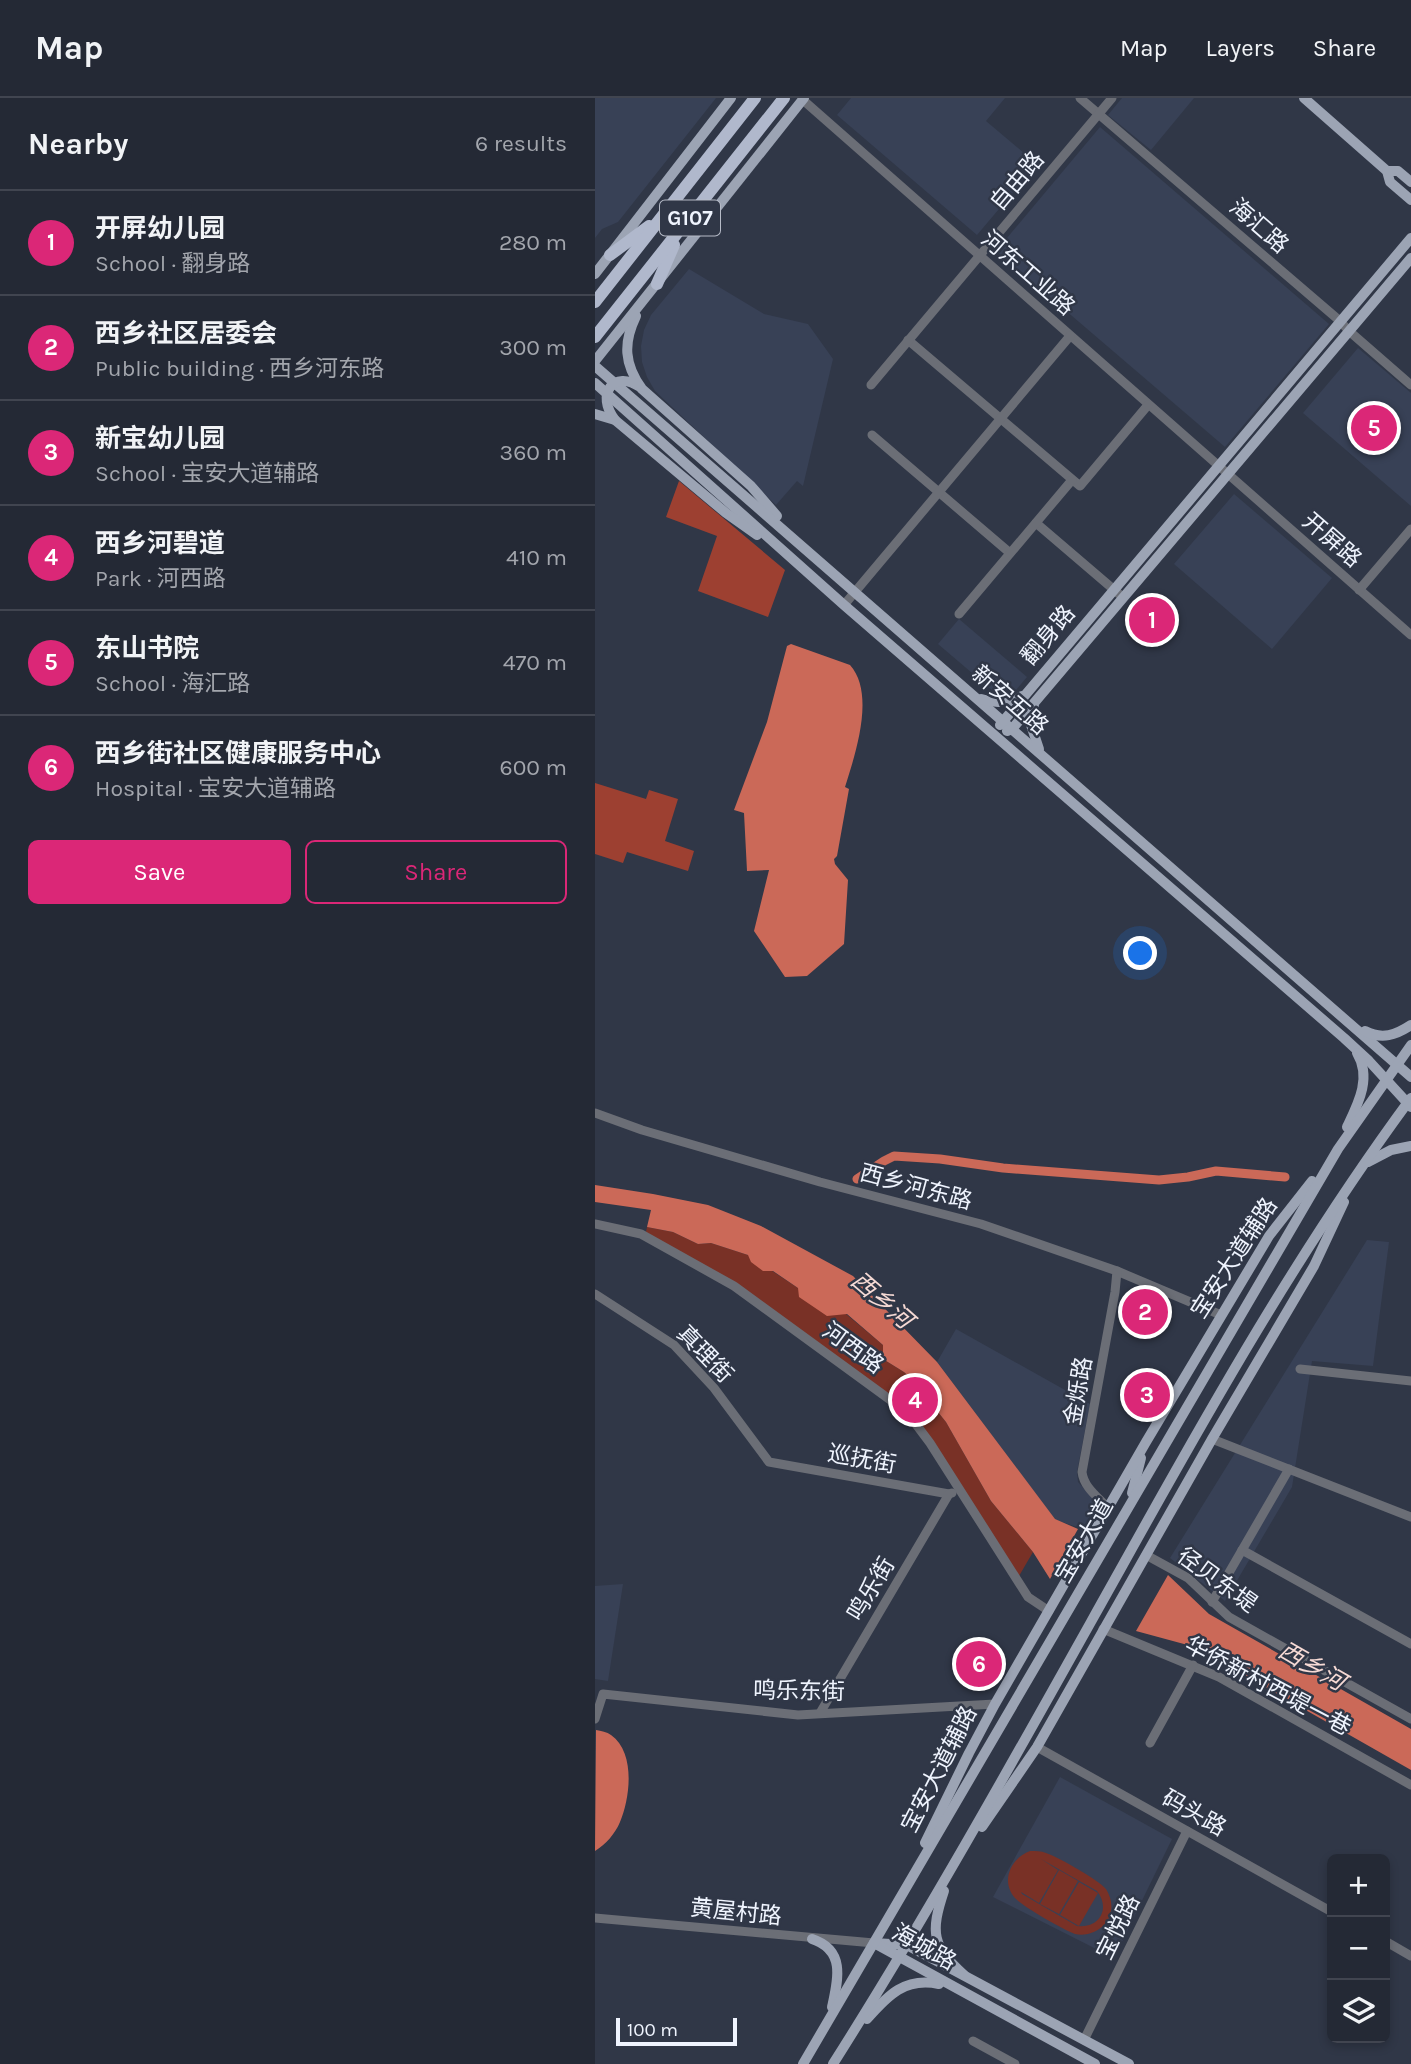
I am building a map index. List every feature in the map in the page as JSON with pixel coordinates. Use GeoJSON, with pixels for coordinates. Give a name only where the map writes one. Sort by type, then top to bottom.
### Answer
{"type":"FeatureCollection","features":[{"type":"Feature","properties":{"kind":"highway","name":"G107"},"geometry":{"type":"LineString","coordinates":[[595,302],[755,98]]}},
{"type":"Feature","properties":{"kind":"highway","name":"G107"},"geometry":{"type":"LineString","coordinates":[[595,337],[784,98]]}},
{"type":"Feature","properties":{"kind":"highway"},"geometry":{"type":"LineString","coordinates":[[610,255],[666,213]]}},
{"type":"Feature","properties":{"kind":"highway"},"geometry":{"type":"LineString","coordinates":[[657,284],[681,229]]}},
{"type":"Feature","properties":{"kind":"main road"},"geometry":{"type":"LineString","coordinates":[[595,274],[731,98]]}},
{"type":"Feature","properties":{"kind":"main road"},"geometry":{"type":"LineString","coordinates":[[1304,98],[1387,171],[1390,182],[1411,200]]}},
{"type":"Feature","properties":{"kind":"main road"},"geometry":{"type":"LineString","coordinates":[[595,364],[804,99]]}},
{"type":"Feature","properties":{"kind":"main road"},"geometry":{"type":"LineString","coordinates":[[1387,171],[1398,171],[1411,182]]}},
{"type":"Feature","properties":{"kind":"main road","name":"翻身路"},"geometry":{"type":"LineString","coordinates":[[995,736],[1002,721],[1411,238]]}},
{"type":"Feature","properties":{"kind":"main road","name":"翻身路"},"geometry":{"type":"LineString","coordinates":[[995,736],[1012,729],[1411,258]]}},
{"type":"Feature","properties":{"kind":"main road"},"geometry":{"type":"LineString","coordinates":[[642,389],[629,368],[627,356],[631,326],[643,301]]}},
{"type":"Feature","properties":{"kind":"main road","name":"新安五路"},"geometry":{"type":"LineString","coordinates":[[595,364],[1411,1077]]}},
{"type":"Feature","properties":{"kind":"main road"},"geometry":{"type":"LineString","coordinates":[[794,561],[726,513],[615,420],[604,403],[604,397],[611,385],[624,380],[642,389],[751,486],[806,549]]}},
{"type":"Feature","properties":{"kind":"main road","name":"新安五路"},"geometry":{"type":"LineString","coordinates":[[595,383],[843,604],[1344,1038],[1410,1103]]}},
{"type":"Feature","properties":{"kind":"main road"},"geometry":{"type":"LineString","coordinates":[[595,414],[615,420]]}},
{"type":"Feature","properties":{"kind":"main road"},"geometry":{"type":"LineString","coordinates":[[974,696],[999,703],[1025,695]]}},
{"type":"Feature","properties":{"kind":"main road"},"geometry":{"type":"LineString","coordinates":[[1036,701],[1031,725],[1035,742],[1044,757]]}},
{"type":"Feature","properties":{"kind":"main road"},"geometry":{"type":"LineString","coordinates":[[1351,1024],[1378,1036],[1397,1033],[1411,1025]]}},
{"type":"Feature","properties":{"kind":"main road"},"geometry":{"type":"LineString","coordinates":[[1338,1149],[1359,1102],[1364,1077],[1359,1056],[1344,1038]]}},
{"type":"Feature","properties":{"kind":"main road","name":"宝安大道"},"geometry":{"type":"LineString","coordinates":[[803,2064],[1338,1149],[1411,1045]]}},
{"type":"Feature","properties":{"kind":"main road","name":"宝安大道"},"geometry":{"type":"LineString","coordinates":[[846,2044],[949,1875],[1185,1452],[1300,1259],[1361,1167],[1410,1103]]}},
{"type":"Feature","properties":{"kind":"main road"},"geometry":{"type":"LineString","coordinates":[[964,1975],[943,1955],[936,1938],[940,1904],[949,1875],[1037,1747],[1314,1266],[1361,1167],[1382,1153],[1411,1146]]}},
{"type":"Feature","properties":{"kind":"main road","name":"宝安大道辅路"},"geometry":{"type":"LineString","coordinates":[[893,1911],[960,1770],[995,1704],[1146,1442],[1278,1223],[1338,1149]]}},
{"type":"Feature","properties":{"kind":"main road"},"geometry":{"type":"LineString","coordinates":[[1128,1508],[1146,1442]]}},
{"type":"Feature","properties":{"kind":"main road"},"geometry":{"type":"LineString","coordinates":[[1165,1522],[1185,1452]]}},
{"type":"Feature","properties":{"kind":"main road"},"geometry":{"type":"LineString","coordinates":[[794,2064],[829,2018],[838,1975],[835,1957],[827,1946],[812,1939]]}},
{"type":"Feature","properties":{"kind":"main road","name":"海城路"},"geometry":{"type":"LineString","coordinates":[[874,1943],[907,1945],[1129,2064]]}},
{"type":"Feature","properties":{"kind":"main road","name":"海城路"},"geometry":{"type":"LineString","coordinates":[[874,1943],[1094,2064]]}},
{"type":"Feature","properties":{"kind":"main road"},"geometry":{"type":"LineString","coordinates":[[835,2064],[846,2044],[886,2000],[905,1986],[921,1982],[958,1990]]}},
{"type":"Feature","properties":{"kind":"street","name":"海汇路"},"geometry":{"type":"LineString","coordinates":[[1080,98],[1411,384]]}},
{"type":"Feature","properties":{"kind":"street","name":"自由路"},"geometry":{"type":"LineString","coordinates":[[870,385],[1112,98]]}},
{"type":"Feature","properties":{"kind":"street","name":"河东工业路"},"geometry":{"type":"LineString","coordinates":[[804,99],[1227,475]]}},
{"type":"Feature","properties":{"kind":"street"},"geometry":{"type":"LineString","coordinates":[[843,604],[1070,336]]}},
{"type":"Feature","properties":{"kind":"street"},"geometry":{"type":"LineString","coordinates":[[908,340],[1080,486],[1149,405]]}},
{"type":"Feature","properties":{"kind":"street"},"geometry":{"type":"LineString","coordinates":[[872,435],[1010,553]]}},
{"type":"Feature","properties":{"kind":"street","name":"开屏路"},"geometry":{"type":"LineString","coordinates":[[1227,475],[1411,635]]}},
{"type":"Feature","properties":{"kind":"street"},"geometry":{"type":"LineString","coordinates":[[959,614],[1072,480]]}},
{"type":"Feature","properties":{"kind":"street"},"geometry":{"type":"LineString","coordinates":[[1036,523],[1123,598]]}},
{"type":"Feature","properties":{"kind":"street"},"geometry":{"type":"LineString","coordinates":[[1359,590],[1411,529]]}},
{"type":"Feature","properties":{"kind":"street","name":"西乡河东路"},"geometry":{"type":"LineString","coordinates":[[595,1113],[642,1130],[820,1182],[981,1224],[1117,1271],[1221,1315]]}},
{"type":"Feature","properties":{"kind":"street","name":"河西路"},"geometry":{"type":"LineString","coordinates":[[595,1224],[641,1234],[734,1286],[890,1398],[909,1415],[1028,1597],[1049,1611]]}},
{"type":"Feature","properties":{"kind":"street","name":"金烁路"},"geometry":{"type":"LineString","coordinates":[[1108,1508],[1087,1486],[1082,1472],[1117,1271]]}},
{"type":"Feature","properties":{"kind":"street","name":"真理街"},"geometry":{"type":"LineString","coordinates":[[595,1294],[674,1345],[714,1388],[769,1462]]}},
{"type":"Feature","properties":{"kind":"street"},"geometry":{"type":"LineString","coordinates":[[1300,1368],[1411,1381]]}},
{"type":"Feature","properties":{"kind":"street"},"geometry":{"type":"LineString","coordinates":[[1212,1440],[1411,1517]]}},
{"type":"Feature","properties":{"kind":"street","name":"巡抚街"},"geometry":{"type":"LineString","coordinates":[[769,1462],[949,1494]]}},
{"type":"Feature","properties":{"kind":"street"},"geometry":{"type":"LineString","coordinates":[[1212,1602],[1289,1469]]}},
{"type":"Feature","properties":{"kind":"street","name":"鸣乐街"},"geometry":{"type":"LineString","coordinates":[[820,1713],[949,1494],[959,1488]]}},
{"type":"Feature","properties":{"kind":"street"},"geometry":{"type":"LineString","coordinates":[[1243,1550],[1411,1644]]}},
{"type":"Feature","properties":{"kind":"street","name":"径贝东堤"},"geometry":{"type":"LineString","coordinates":[[1145,1557],[1188,1578],[1229,1617],[1411,1719]]}},
{"type":"Feature","properties":{"kind":"street","name":"华侨新村西堤一巷"},"geometry":{"type":"LineString","coordinates":[[1103,1629],[1192,1665],[1246,1691],[1411,1785]]}},
{"type":"Feature","properties":{"kind":"street"},"geometry":{"type":"LineString","coordinates":[[1150,1743],[1192,1665]]}},
{"type":"Feature","properties":{"kind":"street","name":"鸣乐东街"},"geometry":{"type":"LineString","coordinates":[[595,1719],[603,1694],[798,1715],[995,1704]]}},
{"type":"Feature","properties":{"kind":"street","name":"码头路"},"geometry":{"type":"LineString","coordinates":[[1037,1747],[1327,1909]]}},
{"type":"Feature","properties":{"kind":"street","name":"宝悦路"},"geometry":{"type":"LineString","coordinates":[[1084,2040],[1187,1831]]}},
{"type":"Feature","properties":{"kind":"street","name":"黄屋村路"},"geometry":{"type":"LineString","coordinates":[[595,1918],[874,1943]]}},
{"type":"Feature","properties":{"kind":"street"},"geometry":{"type":"LineString","coordinates":[[1390,1944],[1411,1956]]}},
{"type":"Feature","properties":{"kind":"street"},"geometry":{"type":"LineString","coordinates":[[973,2041],[1015,2064]]}},
{"type":"Feature","properties":{"kind":"shaded area"},"geometry":{"type":"Polygon","coordinates":[[[595,98],[716,98],[618,222],[602,229],[595,238],[595,98]]]}},
{"type":"Feature","properties":{"kind":"shaded area"},"geometry":{"type":"Polygon","coordinates":[[[851,98],[1005,98],[986,121],[1037,164],[977,235],[837,115],[851,98]]]}},
{"type":"Feature","properties":{"kind":"shaded area"},"geometry":{"type":"Polygon","coordinates":[[[1122,98],[1194,98],[1151,150],[1108,115],[1122,98]]]}},
{"type":"Feature","properties":{"kind":"shaded area"},"geometry":{"type":"Polygon","coordinates":[[[1100,127],[1329,324],[1225,447],[996,251],[1100,127]]]}},
{"type":"Feature","properties":{"kind":"shaded area"},"geometry":{"type":"Polygon","coordinates":[[[689,269],[764,314],[808,324],[833,359],[803,486],[797,481],[776,505],[655,391],[647,377],[642,362],[644,330],[651,315],[689,269]]]}},
{"type":"Feature","properties":{"kind":"shaded area"},"geometry":{"type":"Polygon","coordinates":[[[1358,348],[1411,393],[1411,506],[1303,413],[1358,348]]]}},
{"type":"Feature","properties":{"kind":"shaded area"},"geometry":{"type":"Polygon","coordinates":[[[679,481],[785,570],[768,617],[698,591],[717,536],[666,517],[679,481]]]}},
{"type":"Feature","properties":{"kind":"shaded area"},"geometry":{"type":"Polygon","coordinates":[[[1234,494],[1332,578],[1272,649],[1174,564],[1234,494]]]}},
{"type":"Feature","properties":{"kind":"shaded area"},"geometry":{"type":"Polygon","coordinates":[[[959,619],[1027,677],[1006,702],[938,644],[959,619]]]}},
{"type":"Feature","properties":{"kind":"shaded area"},"geometry":{"type":"Polygon","coordinates":[[[791,644],[850,665],[858,677],[862,708],[858,742],[845,787],[849,789],[837,856],[834,859],[848,880],[844,944],[807,976],[785,977],[754,931],[769,870],[747,871],[744,813],[734,810],[767,722],[787,646],[791,644]]]}},
{"type":"Feature","properties":{"kind":"shaded area"},"geometry":{"type":"Polygon","coordinates":[[[595,783],[646,799],[649,790],[678,799],[665,841],[694,851],[688,871],[627,852],[623,863],[595,854],[595,783]]]}},
{"type":"Feature","properties":{"kind":"shaded area"},"geometry":{"type":"Polygon","coordinates":[[[595,1185],[708,1205],[761,1226],[853,1276],[937,1362],[1055,1519],[1078,1529],[1050,1579],[1033,1552],[991,1501],[938,1412],[938,1403],[904,1372],[883,1359],[883,1345],[847,1314],[827,1316],[799,1297],[798,1288],[773,1271],[763,1271],[751,1262],[748,1255],[711,1243],[698,1244],[673,1232],[647,1227],[651,1210],[595,1202],[595,1185]]]}},
{"type":"Feature","properties":{"kind":"shaded area"},"geometry":{"type":"Polygon","coordinates":[[[647,1227],[673,1232],[698,1244],[711,1243],[748,1255],[798,1288],[846,1314],[883,1345],[883,1359],[904,1372],[938,1403],[938,1412],[991,1501],[1033,1552],[1019,1576],[962,1487],[891,1396],[646,1232],[647,1227]]]}},
{"type":"Feature","properties":{"kind":"shaded area"},"geometry":{"type":"Polygon","coordinates":[[[1367,1240],[1389,1242],[1373,1366],[1312,1361],[1292,1487],[1225,1601],[1170,1558],[1367,1240]]]}},
{"type":"Feature","properties":{"kind":"shaded area"},"geometry":{"type":"Polygon","coordinates":[[[956,1329],[1090,1404],[1077,1472],[1078,1482],[1098,1504],[1084,1529],[1055,1520],[937,1362],[956,1329]]]}},
{"type":"Feature","properties":{"kind":"shaded area"},"geometry":{"type":"Polygon","coordinates":[[[1168,1575],[1209,1614],[1411,1729],[1411,1770],[1195,1647],[1136,1631],[1168,1575]]]}},
{"type":"Feature","properties":{"kind":"shaded area"},"geometry":{"type":"Polygon","coordinates":[[[623,1584],[608,1681],[595,1679],[595,1586],[623,1584]]]}},
{"type":"Feature","properties":{"kind":"shaded area"},"geometry":{"type":"Polygon","coordinates":[[[596,1730],[609,1734],[619,1743],[629,1776],[624,1812],[616,1831],[595,1851],[596,1730]]]}},
{"type":"Feature","properties":{"kind":"shaded area"},"geometry":{"type":"Polygon","coordinates":[[[1060,1777],[1172,1839],[1114,1958],[993,1897],[1060,1777]]]}},
{"type":"Feature","properties":{"kind":"shaded area"},"geometry":{"type":"Polygon","coordinates":[[[1030,1851],[1046,1853],[1102,1885],[1108,1892],[1111,1905],[1105,1924],[1089,1934],[1075,1934],[1019,1902],[1011,1891],[1008,1878],[1013,1864],[1030,1851]],[[1041,1859],[1058,1870],[1039,1903],[1021,1892],[1022,1894],[1077,1926],[1085,1926],[1097,1921],[1103,1911],[1097,1891],[1041,1859]]]}},
{"type":"Feature","properties":{"kind":"shaded area"},"geometry":{"type":"Polygon","coordinates":[[[1059,1870],[1078,1881],[1059,1914],[1040,1904],[1059,1870]]]}},
{"type":"Feature","properties":{"kind":"shaded area"},"geometry":{"type":"Polygon","coordinates":[[[1079,1882],[1098,1893],[1079,1926],[1060,1915],[1079,1882]]]}},
{"type":"Feature","properties":{"kind":"waterway"},"geometry":{"type":"LineString","coordinates":[[857,1179],[894,1156],[1003,1168],[1159,1180],[1216,1171],[1285,1177]]}},
{"type":"Feature","properties":{"kind":"place","name":"东山书院"},"geometry":{"type":"Point","coordinates":[1374,428]}},
{"type":"Feature","properties":{"kind":"place","name":"开屏幼儿园"},"geometry":{"type":"Point","coordinates":[1152,620]}},
{"type":"Feature","properties":{"kind":"place","name":"西乡社区居委会"},"geometry":{"type":"Point","coordinates":[1145,1312]}},
{"type":"Feature","properties":{"kind":"place","name":"新宝幼儿园"},"geometry":{"type":"Point","coordinates":[1147,1395]}},
{"type":"Feature","properties":{"kind":"place","name":"西乡河碧道"},"geometry":{"type":"Point","coordinates":[915,1400]}},
{"type":"Feature","properties":{"kind":"place","name":"西乡街社区健康服务中心"},"geometry":{"type":"Point","coordinates":[979,1664]}},
{"type":"Feature","properties":{"kind":"water label","name":"西乡河"},"geometry":{"type":"Point","coordinates":[882,1300]}},
{"type":"Feature","properties":{"kind":"water label","name":"西乡河"},"geometry":{"type":"Point","coordinates":[1312,1666]}}]}
